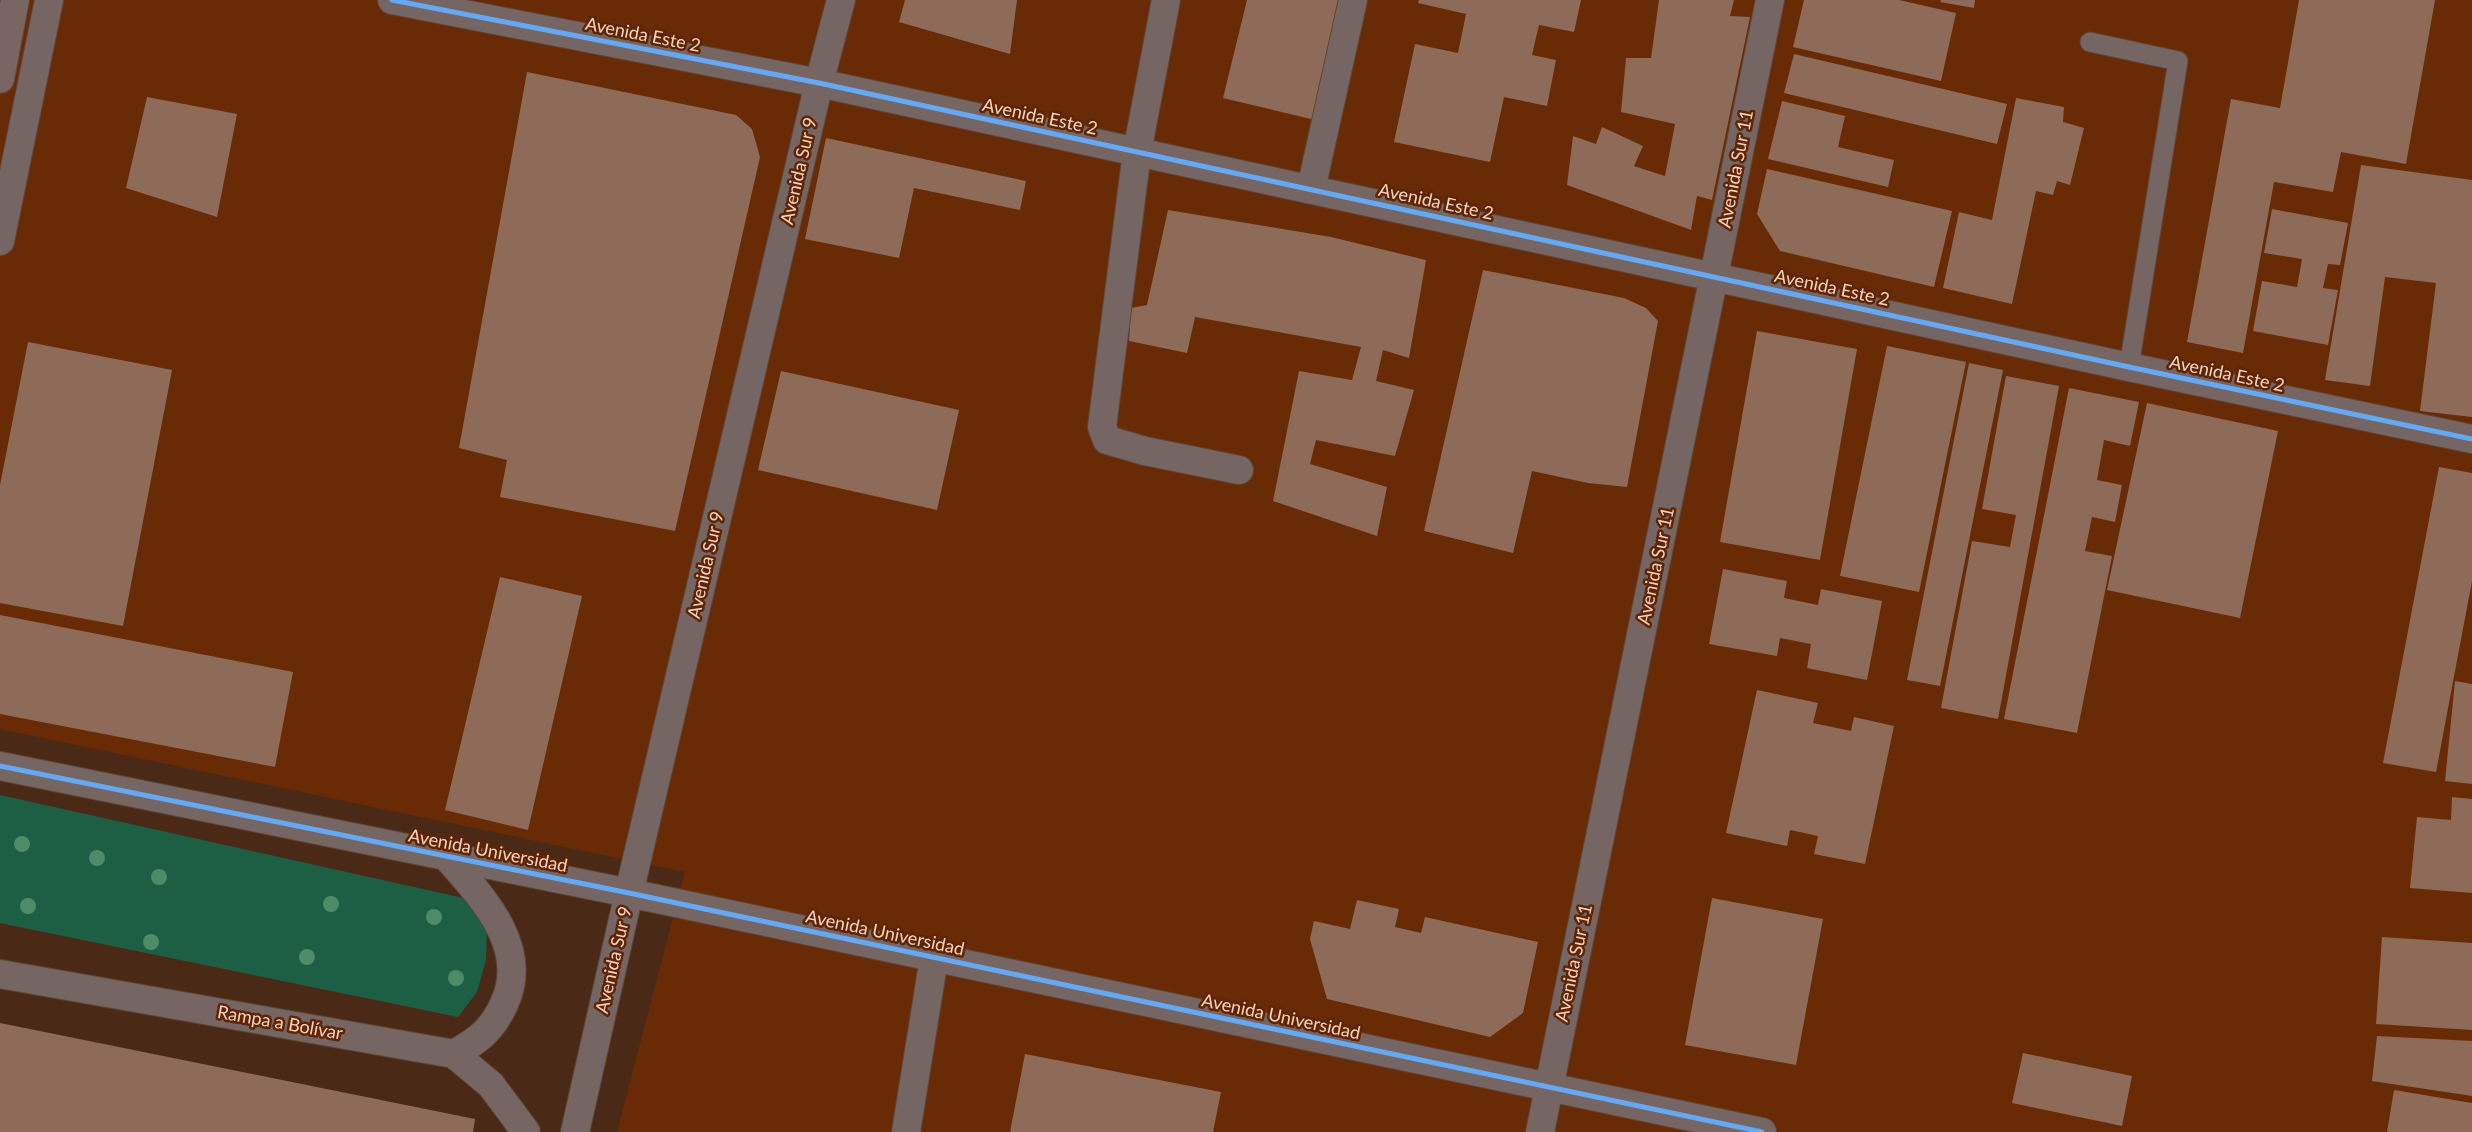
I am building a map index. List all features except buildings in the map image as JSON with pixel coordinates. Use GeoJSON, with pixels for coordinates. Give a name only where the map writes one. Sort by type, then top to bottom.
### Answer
{"type":"FeatureCollection","features":[{"type":"Feature","properties":{"kind":"main road"},"geometry":{"type":"LineString","coordinates":[[0,79],[15,0]]}},
{"type":"Feature","properties":{"kind":"street"},"geometry":{"type":"LineString","coordinates":[[34,0],[38,51]]}},
{"type":"Feature","properties":{"kind":"street"},"geometry":{"type":"LineString","coordinates":[[0,241],[49,0]]}},
{"type":"Feature","properties":{"kind":"street","name":"Avenida Este 2"},"geometry":{"type":"LineString","coordinates":[[392,0],[819,83],[2129,367],[2472,439]]}},
{"type":"Feature","properties":{"kind":"street","name":"Avenida Sur 9"},"geometry":{"type":"LineString","coordinates":[[575,1132],[629,893],[819,83],[841,0]]}},
{"type":"Feature","properties":{"kind":"street"},"geometry":{"type":"LineString","coordinates":[[1166,0],[1137,152],[1102,427],[1107,440],[1145,451],[1239,470]]}},
{"type":"Feature","properties":{"kind":"street"},"geometry":{"type":"LineString","coordinates":[[1311,189],[1353,0]]}},
{"type":"Feature","properties":{"kind":"street","name":"Avenida Sur 11"},"geometry":{"type":"LineString","coordinates":[[1540,1132],[1770,0]]}},
{"type":"Feature","properties":{"kind":"street","name":"Avenida Universidad"},"geometry":{"type":"LineString","coordinates":[[0,766],[629,893],[1762,1132]]}},
{"type":"Feature","properties":{"kind":"street"},"geometry":{"type":"LineString","coordinates":[[446,856],[496,918],[508,944],[513,969],[508,996],[497,1019],[479,1040],[454,1054]]}},
{"type":"Feature","properties":{"kind":"street"},"geometry":{"type":"LineString","coordinates":[[906,1132],[934,958]]}},
{"type":"Feature","properties":{"kind":"street","name":"Rampa a Bolívar"},"geometry":{"type":"LineString","coordinates":[[0,974],[454,1054],[491,1085],[526,1132]]}},
{"type":"Feature","properties":{"kind":"lane"},"geometry":{"type":"LineString","coordinates":[[2090,42],[2178,61],[2129,367]]}},
{"type":"Feature","properties":{"kind":"shaded area"},"geometry":{"type":"Polygon","coordinates":[[[0,0],[2472,0],[2472,1132],[617,1132],[685,872],[0,729],[0,0]]]}},
{"type":"Feature","properties":{"kind":"green space"},"geometry":{"type":"Polygon","coordinates":[[[0,795],[468,899],[487,925],[486,960],[477,992],[458,1017],[0,923],[0,795]]]}},
{"type":"Feature","properties":{"kind":"cycle path"},"geometry":{"type":"LineString","coordinates":[[392,0],[819,83],[2129,367],[2472,439]]}},
{"type":"Feature","properties":{"kind":"cycle path"},"geometry":{"type":"LineString","coordinates":[[0,766],[629,893],[1762,1132]]}}]}
